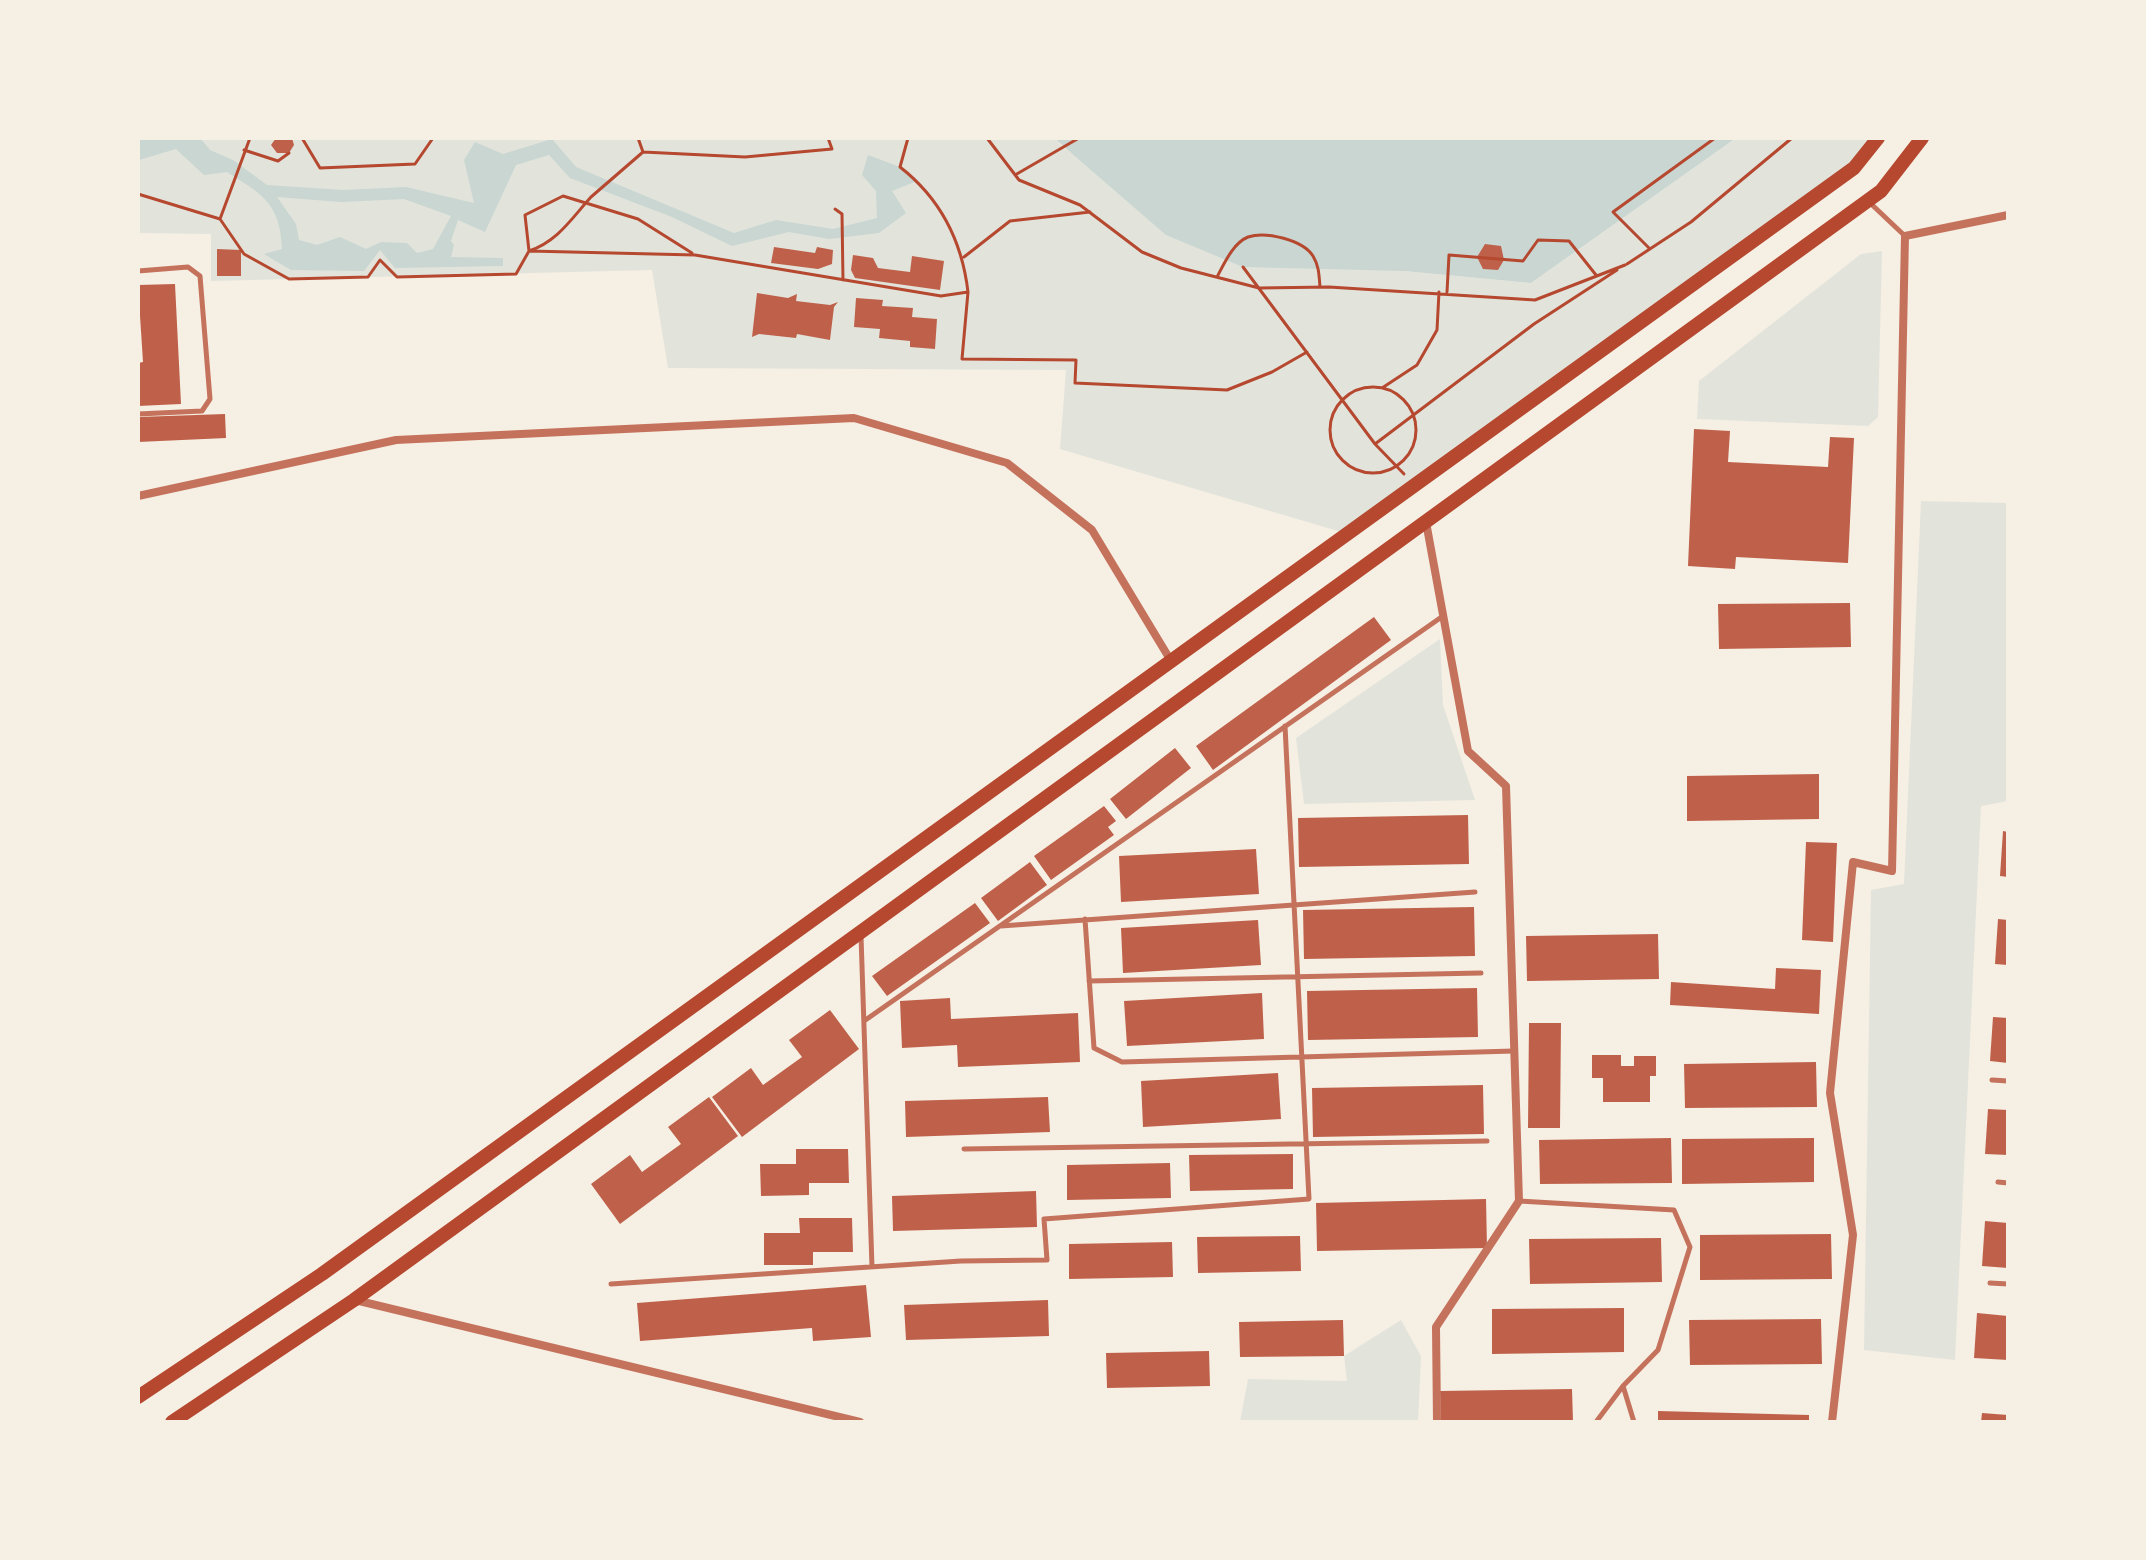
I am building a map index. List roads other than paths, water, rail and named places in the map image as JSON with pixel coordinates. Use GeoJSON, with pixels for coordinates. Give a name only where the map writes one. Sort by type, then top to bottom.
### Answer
{"type":"FeatureCollection","features":[{"type":"Feature","properties":{"kind":"main road"},"geometry":{"type":"LineString","coordinates":[[138,1397],[322,1274],[1415,486],[1854,168],[1878,138]]}},
{"type":"Feature","properties":{"kind":"main road"},"geometry":{"type":"LineString","coordinates":[[172,1422],[354,1300],[1881,191],[1922,138]]}},
{"type":"Feature","properties":{"kind":"street"},"geometry":{"type":"LineString","coordinates":[[1832,1422],[1853,1235],[1830,1093],[1853,862],[1892,871],[1905,236],[2008,215]]}},
{"type":"Feature","properties":{"kind":"street"},"geometry":{"type":"LineString","coordinates":[[138,496],[396,440],[854,418],[1007,463],[1092,530],[1171,661]]}},
{"type":"Feature","properties":{"kind":"street"},"geometry":{"type":"LineString","coordinates":[[1426,522],[1468,751],[1506,786],[1519,1201],[1436,1327],[1437,1422]]}},
{"type":"Feature","properties":{"kind":"street"},"geometry":{"type":"LineString","coordinates":[[354,1300],[860,1422]]}},
{"type":"Feature","properties":{"kind":"lane"},"geometry":{"type":"LineString","coordinates":[[1867,201],[1905,236]]}},
{"type":"Feature","properties":{"kind":"lane"},"geometry":{"type":"LineString","coordinates":[[138,271],[188,267],[200,276],[210,399],[202,411],[138,414]]}},
{"type":"Feature","properties":{"kind":"lane"},"geometry":{"type":"LineString","coordinates":[[864,1021],[1443,615]]}},
{"type":"Feature","properties":{"kind":"lane"},"geometry":{"type":"LineString","coordinates":[[611,1284],[872,1267],[1047,1260],[1044,1219],[1309,1199],[1285,726]]}},
{"type":"Feature","properties":{"kind":"lane"},"geometry":{"type":"LineString","coordinates":[[1000,926],[1475,892]]}},
{"type":"Feature","properties":{"kind":"lane"},"geometry":{"type":"LineString","coordinates":[[1085,919],[1094,1048],[1122,1062],[1514,1051]]}},
{"type":"Feature","properties":{"kind":"lane"},"geometry":{"type":"LineString","coordinates":[[861,932],[872,1267]]}},
{"type":"Feature","properties":{"kind":"lane"},"geometry":{"type":"LineString","coordinates":[[1089,981],[1481,973]]}},
{"type":"Feature","properties":{"kind":"lane"},"geometry":{"type":"LineString","coordinates":[[1992,1080],[2008,1081]]}},
{"type":"Feature","properties":{"kind":"lane"},"geometry":{"type":"LineString","coordinates":[[964,1149],[1487,1141]]}},
{"type":"Feature","properties":{"kind":"lane"},"geometry":{"type":"LineString","coordinates":[[1998,1182],[2008,1183]]}},
{"type":"Feature","properties":{"kind":"lane"},"geometry":{"type":"LineString","coordinates":[[1519,1201],[1674,1210],[1690,1247],[1658,1350],[1623,1386],[1596,1422]]}},
{"type":"Feature","properties":{"kind":"lane"},"geometry":{"type":"LineString","coordinates":[[1990,1283],[2008,1284]]}},
{"type":"Feature","properties":{"kind":"lane"},"geometry":{"type":"LineString","coordinates":[[1623,1386],[1634,1422]]}}]}
